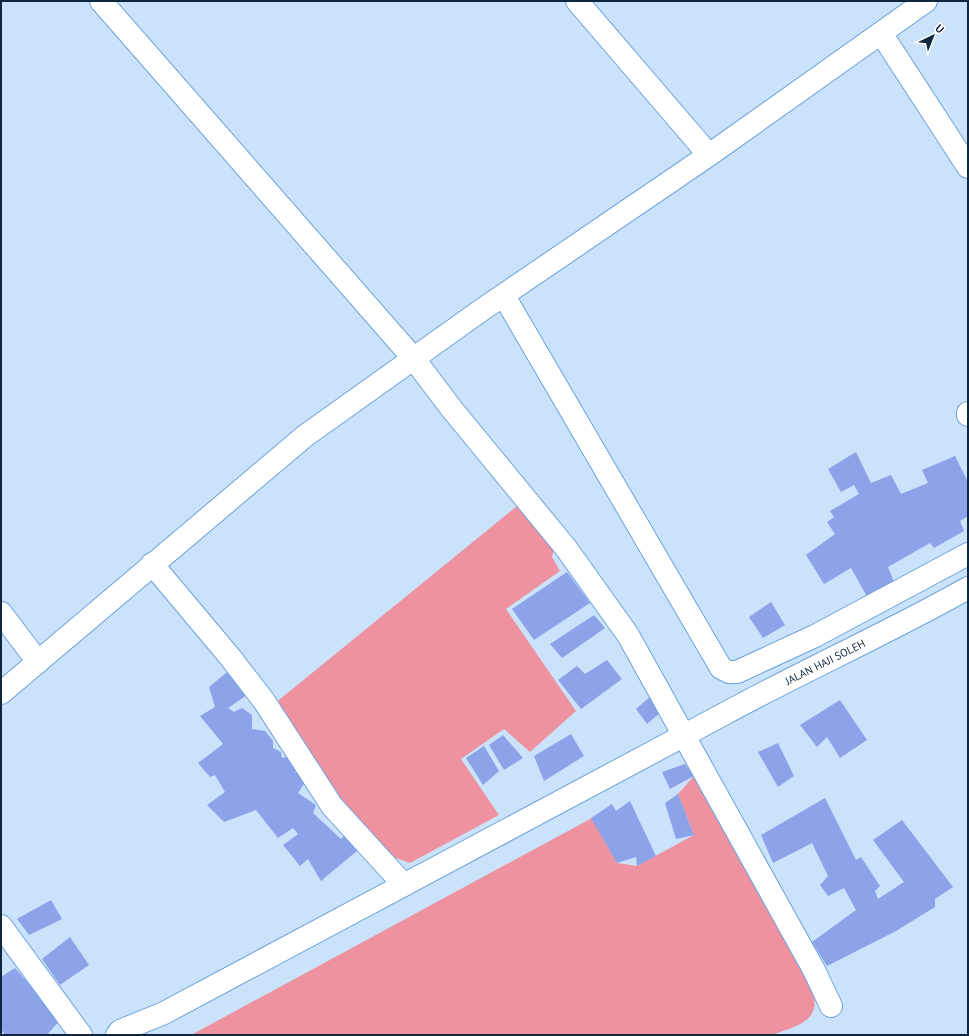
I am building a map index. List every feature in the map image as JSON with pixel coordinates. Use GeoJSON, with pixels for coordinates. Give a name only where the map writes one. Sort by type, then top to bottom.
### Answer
{"type":"FeatureCollection","features":[{"type":"Feature","properties":{"kind":"street"},"geometry":{"type":"LineString","coordinates":[[101,1],[414,359],[450,408],[574,560],[628,635],[814,970],[831,1006]]}},
{"type":"Feature","properties":{"kind":"street"},"geometry":{"type":"LineString","coordinates":[[577,1],[708,155]]}},
{"type":"Feature","properties":{"kind":"street"},"geometry":{"type":"LineString","coordinates":[[1,693],[305,436],[483,309],[708,155],[926,1]]}},
{"type":"Feature","properties":{"kind":"street"},"geometry":{"type":"LineString","coordinates":[[881,33],[968,167]]}},
{"type":"Feature","properties":{"kind":"street"},"geometry":{"type":"LineString","coordinates":[[504,296],[721,668],[729,672],[737,672],[815,636],[906,606],[968,554]]}},
{"type":"Feature","properties":{"kind":"street"},"geometry":{"type":"LineString","coordinates":[[152,564],[230,657],[264,701],[332,806],[404,885]]}},
{"type":"Feature","properties":{"kind":"street","name":"JALAN HAJI SOLEH"},"geometry":{"type":"LineString","coordinates":[[117,1035],[120,1031],[164,1013],[832,658],[906,606],[968,588]]}},
{"type":"Feature","properties":{"kind":"street"},"geometry":{"type":"LineString","coordinates":[[1,613],[38,662]]}},
{"type":"Feature","properties":{"kind":"street"},"geometry":{"type":"LineString","coordinates":[[1,926],[81,1035]]}},
{"type":"Feature","properties":{"kind":"shaded area"},"geometry":{"type":"Polygon","coordinates":[[[522,502],[555,547],[552,557],[560,571],[506,609],[576,711],[530,752],[504,729],[461,759],[499,815],[410,863],[376,851],[274,704],[522,502]]]}},
{"type":"Feature","properties":{"kind":"shaded area"},"geometry":{"type":"Polygon","coordinates":[[[694,776],[810,983],[814,995],[814,1005],[812,1013],[800,1024],[771,1035],[191,1035],[592,818],[617,863],[637,866],[694,835],[678,794],[694,776]]]}},
{"type":"Feature","properties":{"kind":"building"},"geometry":{"type":"Polygon","coordinates":[[[856,452],[871,483],[891,475],[901,494],[928,483],[922,470],[955,456],[968,482],[968,516],[960,521],[964,531],[934,548],[930,543],[888,567],[896,587],[870,602],[851,568],[824,584],[806,555],[835,534],[827,522],[834,517],[830,511],[859,494],[854,485],[841,492],[828,469],[856,452]]]}},
{"type":"Feature","properties":{"kind":"building"},"geometry":{"type":"Polygon","coordinates":[[[567,572],[590,603],[534,640],[512,609],[567,572]]]}},
{"type":"Feature","properties":{"kind":"building"},"geometry":{"type":"Polygon","coordinates":[[[771,602],[785,625],[763,638],[749,617],[771,602]]]}},
{"type":"Feature","properties":{"kind":"building"},"geometry":{"type":"Polygon","coordinates":[[[594,615],[605,628],[562,658],[550,644],[594,615]]]}},
{"type":"Feature","properties":{"kind":"building"},"geometry":{"type":"Polygon","coordinates":[[[607,660],[622,679],[581,709],[558,680],[577,666],[585,674],[607,660]]]}},
{"type":"Feature","properties":{"kind":"building"},"geometry":{"type":"Polygon","coordinates":[[[232,668],[247,695],[228,708],[234,712],[242,708],[252,715],[252,729],[265,731],[273,741],[273,748],[281,752],[282,758],[292,756],[302,769],[294,772],[308,776],[318,796],[304,784],[298,793],[316,805],[313,813],[341,839],[349,831],[358,850],[321,881],[308,859],[300,866],[283,845],[298,834],[293,828],[278,838],[256,810],[224,822],[207,805],[225,792],[215,775],[210,777],[198,763],[223,744],[200,716],[215,707],[209,687],[232,668]]]}},
{"type":"Feature","properties":{"kind":"building"},"geometry":{"type":"Polygon","coordinates":[[[651,696],[660,713],[647,724],[636,709],[651,696]]]}},
{"type":"Feature","properties":{"kind":"building"},"geometry":{"type":"Polygon","coordinates":[[[840,700],[867,740],[840,758],[827,737],[817,747],[800,725],[840,700]]]}},
{"type":"Feature","properties":{"kind":"building"},"geometry":{"type":"Polygon","coordinates":[[[571,734],[584,756],[544,781],[534,756],[571,734]]]}},
{"type":"Feature","properties":{"kind":"building"},"geometry":{"type":"Polygon","coordinates":[[[503,735],[523,758],[504,770],[489,745],[503,735]]]}},
{"type":"Feature","properties":{"kind":"building"},"geometry":{"type":"Polygon","coordinates":[[[778,743],[794,776],[778,787],[758,752],[778,743]]]}},
{"type":"Feature","properties":{"kind":"building"},"geometry":{"type":"Polygon","coordinates":[[[484,746],[499,771],[483,785],[466,758],[484,746]]]}},
{"type":"Feature","properties":{"kind":"building"},"geometry":{"type":"Polygon","coordinates":[[[685,764],[694,776],[670,789],[662,772],[685,764]]]}},
{"type":"Feature","properties":{"kind":"building"},"geometry":{"type":"Polygon","coordinates":[[[678,794],[694,835],[676,839],[665,803],[678,794]]]}},
{"type":"Feature","properties":{"kind":"building"},"geometry":{"type":"Polygon","coordinates":[[[825,798],[856,860],[861,857],[880,886],[875,891],[878,899],[904,882],[873,840],[902,820],[953,887],[935,899],[935,907],[896,931],[827,966],[812,942],[856,910],[844,888],[828,896],[820,885],[828,876],[812,843],[773,863],[761,835],[825,798]]]}},
{"type":"Feature","properties":{"kind":"building"},"geometry":{"type":"Polygon","coordinates":[[[630,801],[656,856],[637,866],[636,857],[617,863],[591,818],[612,804],[616,811],[630,801]]]}},
{"type":"Feature","properties":{"kind":"building"},"geometry":{"type":"Polygon","coordinates":[[[51,900],[62,919],[29,935],[17,919],[51,900]]]}},
{"type":"Feature","properties":{"kind":"building"},"geometry":{"type":"Polygon","coordinates":[[[70,937],[89,965],[60,985],[42,959],[70,937]]]}},
{"type":"Feature","properties":{"kind":"building"},"geometry":{"type":"Polygon","coordinates":[[[15,968],[60,1020],[47,1035],[5,1035],[1,1029],[1,977],[15,968]]]}}]}
